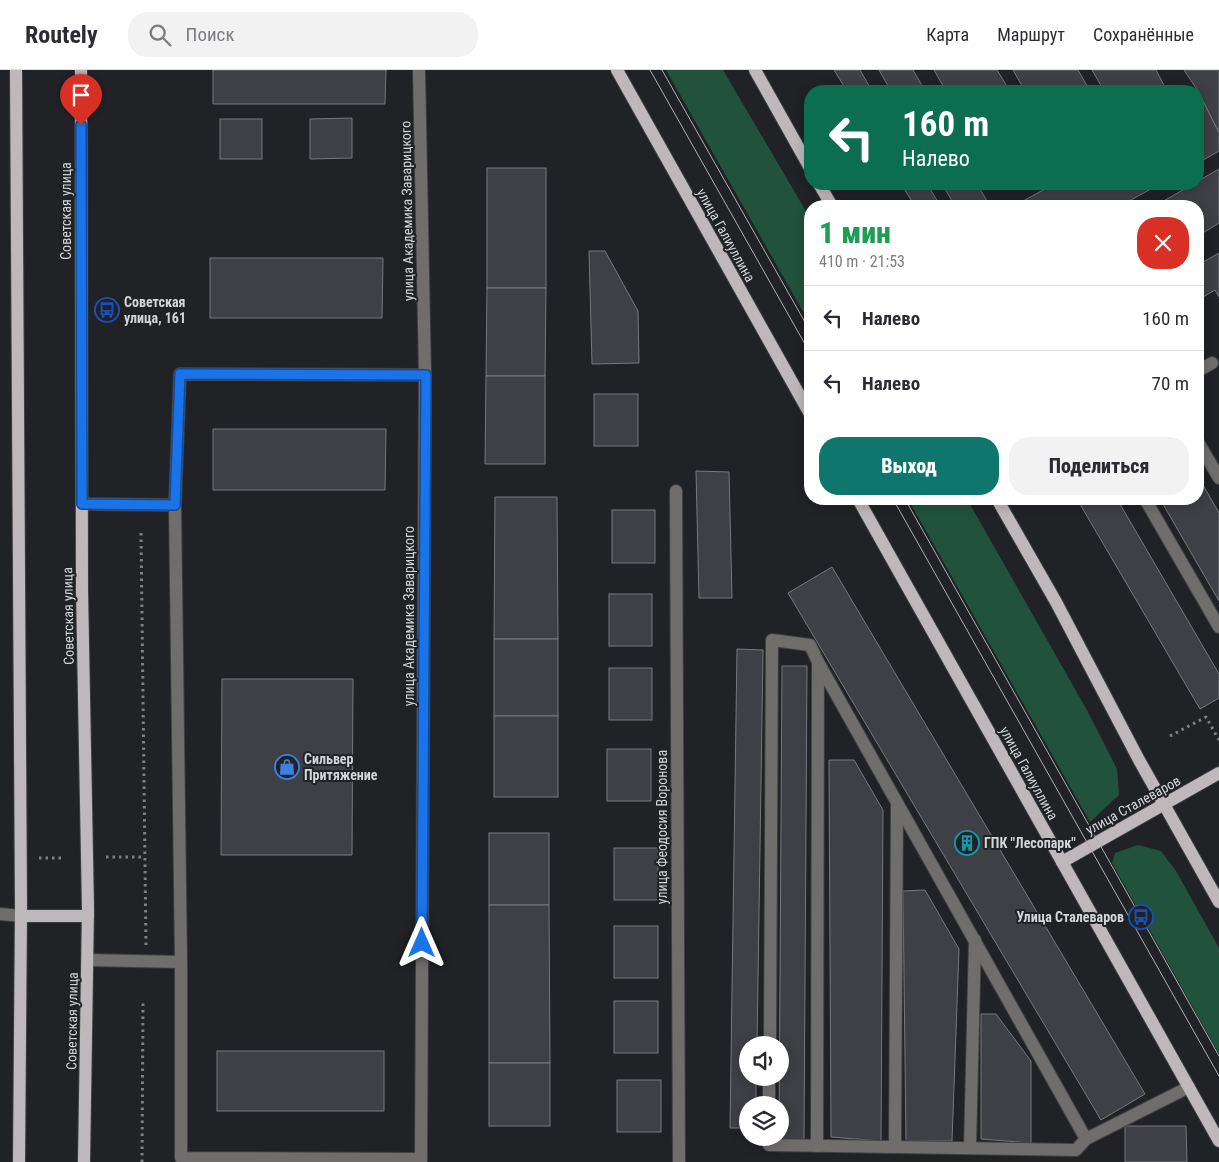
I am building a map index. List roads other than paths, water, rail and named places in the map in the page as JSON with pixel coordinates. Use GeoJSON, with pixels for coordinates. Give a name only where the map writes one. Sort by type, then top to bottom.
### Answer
{"type":"FeatureCollection","features":[{"type":"Feature","properties":{"kind":"main road"},"geometry":{"type":"LineString","coordinates":[[16,70],[21,916],[19,1162]]}},
{"type":"Feature","properties":{"kind":"main road","name":"Советская улица"},"geometry":{"type":"LineString","coordinates":[[81,70],[82,504],[88,916],[84,1162]]}},
{"type":"Feature","properties":{"kind":"main road","name":"улица Галиуллина"},"geometry":{"type":"LineString","coordinates":[[617,70],[804,403]]}},
{"type":"Feature","properties":{"kind":"main road"},"geometry":{"type":"LineString","coordinates":[[755,70],[804,157]]}},
{"type":"Feature","properties":{"kind":"main road","name":"улица Галиуллина"},"geometry":{"type":"LineString","coordinates":[[861,505],[1219,1141]]}},
{"type":"Feature","properties":{"kind":"main road"},"geometry":{"type":"LineString","coordinates":[[1000,505],[1056,602],[1139,760],[1219,902]]}},
{"type":"Feature","properties":{"kind":"main road","name":"улица Сталеваров"},"geometry":{"type":"LineString","coordinates":[[1062,862],[1219,773]]}},
{"type":"Feature","properties":{"kind":"main road"},"geometry":{"type":"LineString","coordinates":[[21,916],[88,916]]}},
{"type":"Feature","properties":{"kind":"street","name":"улица Академика Заварицкого"},"geometry":{"type":"LineString","coordinates":[[419,70],[426,375],[421,1160]]}},
{"type":"Feature","properties":{"kind":"street"},"geometry":{"type":"LineString","coordinates":[[1204,368],[1212,363]]}},
{"type":"Feature","properties":{"kind":"street"},"geometry":{"type":"LineString","coordinates":[[421,1160],[181,1158],[181,962],[175,505],[180,374],[426,375]]}},
{"type":"Feature","properties":{"kind":"street"},"geometry":{"type":"LineString","coordinates":[[1204,452],[1219,478]]}},
{"type":"Feature","properties":{"kind":"street","name":"улица Феодосия Воронова"},"geometry":{"type":"LineString","coordinates":[[676,491],[679,1162]]}},
{"type":"Feature","properties":{"kind":"street"},"geometry":{"type":"LineString","coordinates":[[82,504],[175,505]]}},
{"type":"Feature","properties":{"kind":"street"},"geometry":{"type":"LineString","coordinates":[[1148,505],[1219,627]]}},
{"type":"Feature","properties":{"kind":"street"},"geometry":{"type":"LineString","coordinates":[[770,1036],[772,640],[810,645],[1086,1139]]}},
{"type":"Feature","properties":{"kind":"street"},"geometry":{"type":"LineString","coordinates":[[817,1146],[818,662]]}},
{"type":"Feature","properties":{"kind":"street"},"geometry":{"type":"LineString","coordinates":[[895,1147],[897,802]]}},
{"type":"Feature","properties":{"kind":"street"},"geometry":{"type":"LineString","coordinates":[[0,914],[21,916]]}},
{"type":"Feature","properties":{"kind":"street"},"geometry":{"type":"LineString","coordinates":[[970,1148],[975,940]]}},
{"type":"Feature","properties":{"kind":"street"},"geometry":{"type":"LineString","coordinates":[[88,960],[181,962]]}},
{"type":"Feature","properties":{"kind":"street"},"geometry":{"type":"LineString","coordinates":[[789,1145],[1076,1150],[1086,1139],[1189,1086]]}},
{"type":"Feature","properties":{"kind":"tram line"},"geometry":{"type":"LineString","coordinates":[[650,70],[804,342]]}},
{"type":"Feature","properties":{"kind":"tram line"},"geometry":{"type":"LineString","coordinates":[[662,70],[804,320]]}},
{"type":"Feature","properties":{"kind":"tram line"},"geometry":{"type":"LineString","coordinates":[[896,505],[1219,1076]]}},
{"type":"Feature","properties":{"kind":"tram line"},"geometry":{"type":"LineString","coordinates":[[908,505],[1219,1056]]}},
{"type":"Feature","properties":{"kind":"place","name":"Советская улица, 161"},"geometry":{"type":"Point","coordinates":[107,310]}},
{"type":"Feature","properties":{"kind":"place","name":"Сильвер Притяжение"},"geometry":{"type":"Point","coordinates":[287,767]}},
{"type":"Feature","properties":{"kind":"place","name":"ГПК \"Лесопарк\""},"geometry":{"type":"Point","coordinates":[967,843]}},
{"type":"Feature","properties":{"kind":"place","name":"Улица Сталеваров"},"geometry":{"type":"Point","coordinates":[1141,917]}}]}
